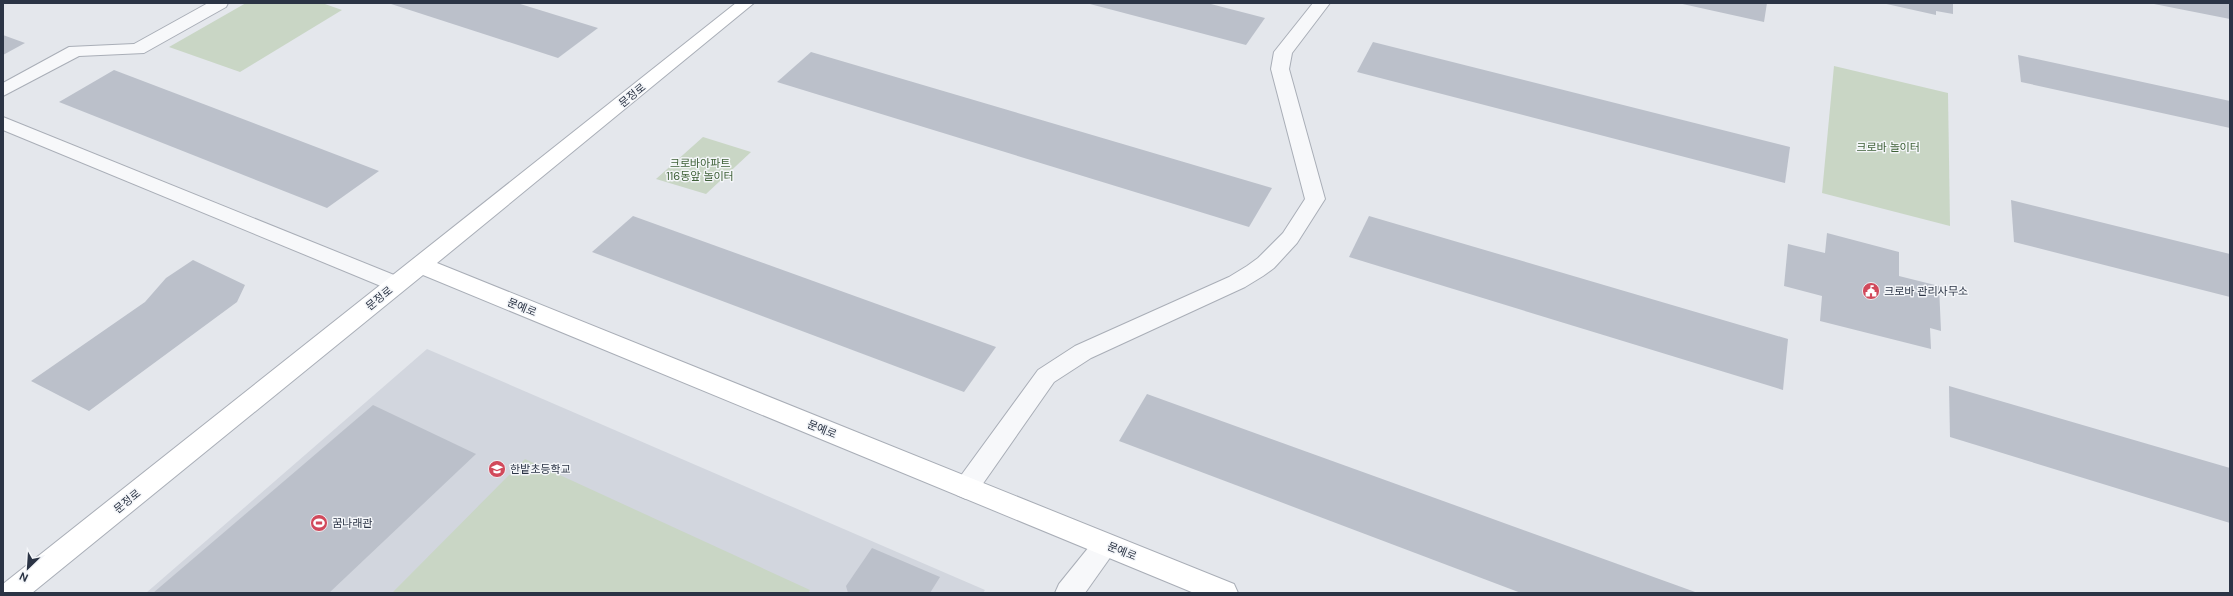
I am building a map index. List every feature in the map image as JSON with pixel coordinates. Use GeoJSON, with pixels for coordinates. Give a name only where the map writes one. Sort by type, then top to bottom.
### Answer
{"type":"FeatureCollection","features":[{"type":"Feature","properties":{"kind":"main road","name":"문정로"},"geometry":{"type":"LineString","coordinates":[[12,593],[746,3]]}},
{"type":"Feature","properties":{"kind":"main road","name":"문예로"},"geometry":{"type":"LineString","coordinates":[[420,265],[1224,593]]}},
{"type":"Feature","properties":{"kind":"street"},"geometry":{"type":"LineString","coordinates":[[3,90],[75,51],[138,49],[220,3]]}},
{"type":"Feature","properties":{"kind":"street"},"geometry":{"type":"LineString","coordinates":[[966,488],[1046,376],[1083,352],[1237,282],[1266,263],[1290,238],[1307,214],[1315,199],[1280,69],[1284,52],[1322,3]]}},
{"type":"Feature","properties":{"kind":"street"},"geometry":{"type":"LineString","coordinates":[[3,123],[396,284]]}},
{"type":"Feature","properties":{"kind":"street"},"geometry":{"type":"LineString","coordinates":[[1069,593],[1106,545]]}},
{"type":"Feature","properties":{"kind":"shaded area","name":"한밭초등학교"},"geometry":{"type":"Polygon","coordinates":[[[427,349],[985,590],[983,593],[146,593],[427,349]]]}},
{"type":"Feature","properties":{"kind":"green space"},"geometry":{"type":"Polygon","coordinates":[[[246,3],[322,3],[342,10],[240,72],[169,47],[246,3]]]}},
{"type":"Feature","properties":{"kind":"green space","name":"크로바 놀이터"},"geometry":{"type":"Polygon","coordinates":[[[1834,66],[1948,93],[1950,226],[1822,193],[1834,66]]]}},
{"type":"Feature","properties":{"kind":"green space","name":"크로바아파트 116동앞 놀이터"},"geometry":{"type":"Polygon","coordinates":[[[703,137],[751,152],[706,194],[656,179],[703,137]]]}},
{"type":"Feature","properties":{"kind":"green space"},"geometry":{"type":"Polygon","coordinates":[[[525,459],[810,590],[808,593],[392,593],[525,459]]]}},
{"type":"Feature","properties":{"kind":"building"},"geometry":{"type":"Polygon","coordinates":[[[388,3],[517,3],[598,28],[558,58],[388,3]]]}},
{"type":"Feature","properties":{"kind":"building"},"geometry":{"type":"Polygon","coordinates":[[[1086,3],[1207,3],[1265,18],[1246,45],[1086,3]]]}},
{"type":"Feature","properties":{"kind":"building"},"geometry":{"type":"Polygon","coordinates":[[[1678,3],[1767,3],[1764,22],[1678,3]]]}},
{"type":"Feature","properties":{"kind":"building"},"geometry":{"type":"Polygon","coordinates":[[[1882,3],[1953,3],[1953,14],[1936,11],[1936,15],[1882,3]]]}},
{"type":"Feature","properties":{"kind":"building"},"geometry":{"type":"Polygon","coordinates":[[[2154,3],[2230,3],[2230,19],[2154,4],[2154,3]]]}},
{"type":"Feature","properties":{"kind":"building"},"geometry":{"type":"Polygon","coordinates":[[[3,35],[25,43],[3,55],[3,35]]]}},
{"type":"Feature","properties":{"kind":"building"},"geometry":{"type":"Polygon","coordinates":[[[1373,42],[1790,147],[1785,183],[1357,72],[1373,42]]]}},
{"type":"Feature","properties":{"kind":"building"},"geometry":{"type":"Polygon","coordinates":[[[811,52],[1272,188],[1249,227],[777,82],[811,52]]]}},
{"type":"Feature","properties":{"kind":"building"},"geometry":{"type":"Polygon","coordinates":[[[2018,55],[2230,101],[2230,128],[2021,82],[2018,55]]]}},
{"type":"Feature","properties":{"kind":"building"},"geometry":{"type":"Polygon","coordinates":[[[114,70],[379,171],[327,208],[59,102],[114,70]]]}},
{"type":"Feature","properties":{"kind":"building"},"geometry":{"type":"Polygon","coordinates":[[[2011,200],[2230,254],[2230,297],[2014,242],[2011,200]]]}},
{"type":"Feature","properties":{"kind":"building"},"geometry":{"type":"Polygon","coordinates":[[[633,216],[996,347],[964,392],[592,252],[633,216]]]}},
{"type":"Feature","properties":{"kind":"building"},"geometry":{"type":"Polygon","coordinates":[[[1369,216],[1788,339],[1783,390],[1349,257],[1369,216]]]}},
{"type":"Feature","properties":{"kind":"building","name":"크로바 관리사무소"},"geometry":{"type":"Polygon","coordinates":[[[1827,233],[1899,252],[1899,276],[1939,286],[1941,331],[1930,328],[1931,349],[1820,321],[1822,296],[1784,286],[1788,244],[1825,253],[1827,233]]]}},
{"type":"Feature","properties":{"kind":"building"},"geometry":{"type":"Polygon","coordinates":[[[193,260],[245,285],[237,302],[89,411],[31,381],[145,302],[166,278],[193,260]]]}},
{"type":"Feature","properties":{"kind":"building"},"geometry":{"type":"Polygon","coordinates":[[[1949,386],[2230,468],[2230,523],[1950,437],[1949,386]]]}},
{"type":"Feature","properties":{"kind":"building"},"geometry":{"type":"Polygon","coordinates":[[[1147,394],[1698,593],[1521,593],[1119,441],[1147,394]]]}},
{"type":"Feature","properties":{"kind":"building","name":"꿈나래관"},"geometry":{"type":"Polygon","coordinates":[[[373,405],[476,454],[329,593],[153,593],[373,405]]]}},
{"type":"Feature","properties":{"kind":"building"},"geometry":{"type":"Polygon","coordinates":[[[872,548],[940,577],[930,593],[848,593],[846,586],[872,548]]]}},
{"type":"Feature","properties":{"kind":"place","name":"크로바 관리사무소"},"geometry":{"type":"Point","coordinates":[1871,291]}},
{"type":"Feature","properties":{"kind":"place","name":"한밭초등학교"},"geometry":{"type":"Point","coordinates":[497,469]}},
{"type":"Feature","properties":{"kind":"place","name":"꿈나래관"},"geometry":{"type":"Point","coordinates":[319,523]}}]}
